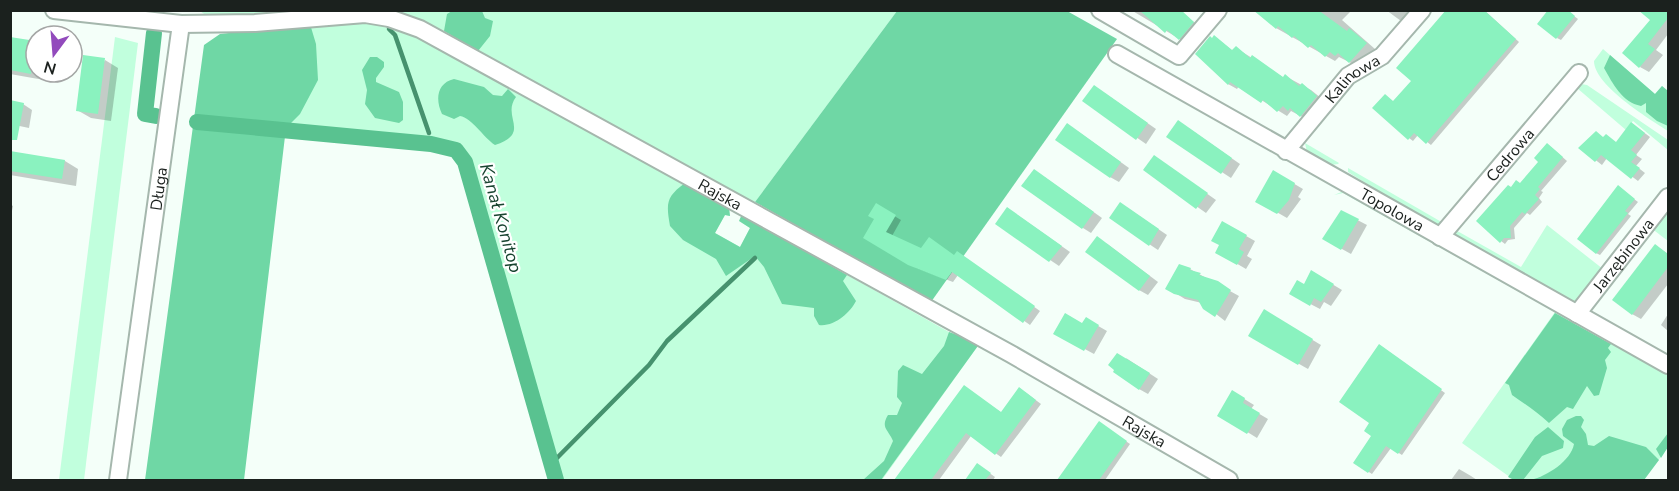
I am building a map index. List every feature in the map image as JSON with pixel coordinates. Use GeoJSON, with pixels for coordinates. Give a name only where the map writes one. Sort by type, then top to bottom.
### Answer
{"type":"FeatureCollection","features":[{"type":"Feature","properties":{"kind":"street"},"geometry":{"type":"LineString","coordinates":[[54,10],[181,24]]}},
{"type":"Feature","properties":{"kind":"street"},"geometry":{"type":"LineString","coordinates":[[1100,10],[1179,56],[1218,10]]}},
{"type":"Feature","properties":{"kind":"street","name":"Kalinowa"},"geometry":{"type":"LineString","coordinates":[[1286,151],[1348,76],[1382,56],[1422,10]]}},
{"type":"Feature","properties":{"kind":"street","name":"Rajska"},"geometry":{"type":"LineString","coordinates":[[181,24],[255,23],[365,14],[389,18],[420,29],[1011,354],[1229,480]]}},
{"type":"Feature","properties":{"kind":"street","name":"Długa"},"geometry":{"type":"LineString","coordinates":[[118,480],[181,24]]}},
{"type":"Feature","properties":{"kind":"street","name":"Topolowa"},"geometry":{"type":"LineString","coordinates":[[1117,54],[1668,365]]}},
{"type":"Feature","properties":{"kind":"street","name":"Cedrowa"},"geometry":{"type":"LineString","coordinates":[[1440,237],[1579,73]]}},
{"type":"Feature","properties":{"kind":"street","name":"Jarzębinowa"},"geometry":{"type":"LineString","coordinates":[[1577,314],[1668,196]]}},
{"type":"Feature","properties":{"kind":"green space"},"geometry":{"type":"Polygon","coordinates":[[[200,11],[309,11],[207,16],[200,11]]]}},
{"type":"Feature","properties":{"kind":"green space"},"geometry":{"type":"Polygon","coordinates":[[[395,11],[897,11],[755,202],[735,195],[444,31],[395,11]]]}},
{"type":"Feature","properties":{"kind":"green space"},"geometry":{"type":"Polygon","coordinates":[[[452,11],[482,11],[485,18],[493,21],[490,36],[478,51],[444,31],[447,14],[452,11]]]}},
{"type":"Feature","properties":{"kind":"green space"},"geometry":{"type":"Polygon","coordinates":[[[897,11],[1067,11],[1117,39],[931,302],[755,202],[897,11]]]}},
{"type":"Feature","properties":{"kind":"green space"},"geometry":{"type":"Polygon","coordinates":[[[361,22],[408,30],[729,208],[730,216],[725,215],[715,233],[740,247],[750,228],[739,221],[842,272],[949,332],[980,343],[882,480],[560,480],[469,160],[460,147],[440,141],[287,128],[299,25],[361,22]]]}},
{"type":"Feature","properties":{"kind":"green space"},"geometry":{"type":"Polygon","coordinates":[[[310,24],[316,44],[318,80],[300,114],[286,128],[244,480],[145,480],[204,45],[220,34],[310,24]]]}},
{"type":"Feature","properties":{"kind":"green space"},"geometry":{"type":"Polygon","coordinates":[[[115,37],[138,43],[84,480],[59,480],[115,37]]]}},
{"type":"Feature","properties":{"kind":"green space"},"geometry":{"type":"Polygon","coordinates":[[[1603,49],[1655,94],[1662,86],[1668,91],[1668,131],[1624,100],[1603,80],[1596,70],[1594,61],[1603,49]]]}},
{"type":"Feature","properties":{"kind":"green space"},"geometry":{"type":"Polygon","coordinates":[[[1610,55],[1655,94],[1662,86],[1668,91],[1668,126],[1646,112],[1646,103],[1641,106],[1634,104],[1619,92],[1604,68],[1610,55]]]}},
{"type":"Feature","properties":{"kind":"green space"},"geometry":{"type":"Polygon","coordinates":[[[370,57],[377,57],[384,62],[384,67],[376,78],[376,82],[399,92],[403,102],[403,120],[399,123],[375,118],[365,104],[367,90],[362,70],[370,57]]]}},
{"type":"Feature","properties":{"kind":"green space"},"geometry":{"type":"Polygon","coordinates":[[[454,79],[484,87],[493,95],[502,96],[508,89],[516,97],[512,104],[514,130],[512,135],[495,145],[464,117],[454,119],[442,114],[439,92],[444,84],[454,79]]]}},
{"type":"Feature","properties":{"kind":"green space"},"geometry":{"type":"Polygon","coordinates":[[[1581,84],[1587,85],[1668,140],[1668,150],[1633,121],[1626,130],[1577,88],[1581,84]]]}},
{"type":"Feature","properties":{"kind":"green space"},"geometry":{"type":"Polygon","coordinates":[[[1305,143],[1339,163],[1331,165],[1308,157],[1305,143]]]}},
{"type":"Feature","properties":{"kind":"green space"},"geometry":{"type":"Polygon","coordinates":[[[1348,168],[1445,224],[1440,230],[1348,172],[1348,168]]]}},
{"type":"Feature","properties":{"kind":"green space"},"geometry":{"type":"Polygon","coordinates":[[[685,183],[729,208],[730,216],[725,215],[715,233],[740,247],[750,228],[739,221],[742,214],[847,275],[843,281],[856,301],[853,306],[836,321],[819,325],[814,316],[814,308],[782,304],[764,267],[755,256],[726,276],[716,259],[683,240],[670,226],[669,201],[674,192],[685,183]]]}},
{"type":"Feature","properties":{"kind":"green space"},"geometry":{"type":"Polygon","coordinates":[[[1344,191],[1668,373],[1668,447],[1644,480],[1514,480],[1462,443],[1555,312],[1343,193],[1334,195],[1344,191]]]}},
{"type":"Feature","properties":{"kind":"green space"},"geometry":{"type":"Polygon","coordinates":[[[1668,206],[1668,241],[1651,228],[1668,206]]]}},
{"type":"Feature","properties":{"kind":"green space"},"geometry":{"type":"Polygon","coordinates":[[[1547,225],[1603,269],[1574,303],[1446,234],[1452,228],[1521,267],[1547,225]]]}},
{"type":"Feature","properties":{"kind":"green space"},"geometry":{"type":"Polygon","coordinates":[[[1555,313],[1611,344],[1608,348],[1611,352],[1605,360],[1607,368],[1599,395],[1594,396],[1587,386],[1573,409],[1567,407],[1549,423],[1512,395],[1509,385],[1505,383],[1555,313]]]}},
{"type":"Feature","properties":{"kind":"green space"},"geometry":{"type":"Polygon","coordinates":[[[949,332],[980,343],[881,480],[863,480],[884,461],[893,441],[885,423],[888,415],[897,415],[902,403],[897,397],[898,371],[903,365],[922,374],[944,346],[949,332]]]}},
{"type":"Feature","properties":{"kind":"green space"},"geometry":{"type":"Polygon","coordinates":[[[1581,416],[1584,420],[1581,427],[1586,434],[1588,445],[1594,446],[1609,436],[1646,447],[1659,460],[1644,480],[1531,480],[1551,471],[1568,456],[1574,444],[1563,436],[1562,429],[1567,420],[1581,416]]]}},
{"type":"Feature","properties":{"kind":"green space"},"geometry":{"type":"Polygon","coordinates":[[[1548,427],[1564,441],[1563,448],[1542,456],[1523,480],[1508,477],[1535,437],[1548,427]]]}},
{"type":"Feature","properties":{"kind":"green space"},"geometry":{"type":"Polygon","coordinates":[[[1668,433],[1668,447],[1661,458],[1656,449],[1668,433]]]}},
{"type":"Feature","properties":{"kind":"building"},"geometry":{"type":"Polygon","coordinates":[[[1139,10],[1181,10],[1194,22],[1179,40],[1167,30],[1165,33],[1139,10]]]}},
{"type":"Feature","properties":{"kind":"building"},"geometry":{"type":"Polygon","coordinates":[[[1253,10],[1318,10],[1347,31],[1349,28],[1367,43],[1349,63],[1338,53],[1335,56],[1330,52],[1325,57],[1311,45],[1308,48],[1294,36],[1292,38],[1278,26],[1276,29],[1253,10]]]}},
{"type":"Feature","properties":{"kind":"building"},"geometry":{"type":"Polygon","coordinates":[[[1446,10],[1484,10],[1516,39],[1426,144],[1414,133],[1408,140],[1372,108],[1385,94],[1393,101],[1411,81],[1396,68],[1446,10]]]}},
{"type":"Feature","properties":{"kind":"building"},"geometry":{"type":"Polygon","coordinates":[[[1548,10],[1568,10],[1575,16],[1556,39],[1537,24],[1548,10]]]}},
{"type":"Feature","properties":{"kind":"building"},"geometry":{"type":"Polygon","coordinates":[[[1638,10],[1668,10],[1668,18],[1648,44],[1655,49],[1639,68],[1622,53],[1650,20],[1638,10]]]}},
{"type":"Feature","properties":{"kind":"building"},"geometry":{"type":"Polygon","coordinates":[[[1214,35],[1232,50],[1236,46],[1250,58],[1252,55],[1283,77],[1285,74],[1299,86],[1302,83],[1317,96],[1300,117],[1290,108],[1288,111],[1283,106],[1277,112],[1263,100],[1261,103],[1230,82],[1228,85],[1195,54],[1210,36],[1212,38],[1214,35]]]}},
{"type":"Feature","properties":{"kind":"building"},"geometry":{"type":"Polygon","coordinates":[[[10,37],[24,39],[24,73],[10,70],[10,37]]]}},
{"type":"Feature","properties":{"kind":"building"},"geometry":{"type":"Polygon","coordinates":[[[84,55],[105,58],[98,114],[76,111],[79,84],[84,84],[84,55]]]}},
{"type":"Feature","properties":{"kind":"building"},"geometry":{"type":"Polygon","coordinates":[[[1094,85],[1148,123],[1136,140],[1082,101],[1094,85]]]}},
{"type":"Feature","properties":{"kind":"building"},"geometry":{"type":"Polygon","coordinates":[[[10,100],[24,103],[17,140],[10,140],[10,100]]]}},
{"type":"Feature","properties":{"kind":"building"},"geometry":{"type":"Polygon","coordinates":[[[1178,120],[1232,158],[1221,174],[1166,137],[1178,120]]]}},
{"type":"Feature","properties":{"kind":"building"},"geometry":{"type":"Polygon","coordinates":[[[1631,122],[1645,133],[1631,150],[1637,155],[1631,162],[1640,168],[1631,179],[1601,155],[1595,162],[1578,148],[1596,131],[1603,137],[1606,134],[1616,142],[1631,122]]]}},
{"type":"Feature","properties":{"kind":"building"},"geometry":{"type":"Polygon","coordinates":[[[1067,123],[1121,162],[1110,178],[1055,140],[1067,123]]]}},
{"type":"Feature","properties":{"kind":"building"},"geometry":{"type":"Polygon","coordinates":[[[1547,143],[1563,157],[1538,187],[1540,189],[1535,195],[1539,199],[1525,214],[1522,212],[1510,226],[1511,238],[1504,238],[1500,243],[1476,221],[1508,185],[1511,187],[1516,180],[1520,183],[1538,162],[1534,158],[1547,143]]]}},
{"type":"Feature","properties":{"kind":"building"},"geometry":{"type":"Polygon","coordinates":[[[10,151],[65,160],[62,179],[10,171],[10,151]]]}},
{"type":"Feature","properties":{"kind":"building"},"geometry":{"type":"Polygon","coordinates":[[[1154,155],[1208,193],[1196,209],[1143,170],[1154,155]]]}},
{"type":"Feature","properties":{"kind":"building"},"geometry":{"type":"Polygon","coordinates":[[[1034,169],[1094,212],[1082,229],[1021,186],[1034,169]]]}},
{"type":"Feature","properties":{"kind":"building"},"geometry":{"type":"Polygon","coordinates":[[[1273,170],[1295,183],[1289,200],[1277,214],[1255,202],[1273,170]]]}},
{"type":"Feature","properties":{"kind":"building"},"geometry":{"type":"Polygon","coordinates":[[[1618,185],[1635,199],[1625,211],[1628,213],[1596,254],[1577,239],[1618,185]]]}},
{"type":"Feature","properties":{"kind":"building"},"geometry":{"type":"Polygon","coordinates":[[[1120,202],[1159,229],[1149,246],[1109,218],[1120,202]]]}},
{"type":"Feature","properties":{"kind":"building"},"geometry":{"type":"Polygon","coordinates":[[[876,203],[896,215],[886,232],[921,248],[929,237],[954,255],[957,251],[1035,306],[1023,323],[952,272],[946,280],[908,265],[863,238],[874,219],[868,216],[876,203]]]}},
{"type":"Feature","properties":{"kind":"building"},"geometry":{"type":"Polygon","coordinates":[[[1007,207],[1062,246],[1049,262],[995,224],[1007,207]]]}},
{"type":"Feature","properties":{"kind":"building"},"geometry":{"type":"Polygon","coordinates":[[[1341,210],[1359,219],[1341,250],[1322,239],[1341,210]]]}},
{"type":"Feature","properties":{"kind":"building"},"geometry":{"type":"Polygon","coordinates":[[[1222,221],[1247,235],[1239,249],[1244,252],[1237,265],[1215,253],[1219,245],[1211,241],[1222,221]]]}},
{"type":"Feature","properties":{"kind":"building"},"geometry":{"type":"Polygon","coordinates":[[[1097,236],[1150,276],[1139,291],[1085,252],[1097,236]]]}},
{"type":"Feature","properties":{"kind":"building"},"geometry":{"type":"Polygon","coordinates":[[[1655,244],[1668,254],[1668,267],[1632,315],[1612,300],[1655,244]]]}},
{"type":"Feature","properties":{"kind":"building"},"geometry":{"type":"Polygon","coordinates":[[[1179,264],[1201,273],[1199,275],[1218,281],[1231,290],[1215,317],[1203,309],[1198,300],[1174,294],[1165,289],[1179,264]]]}},
{"type":"Feature","properties":{"kind":"building"},"geometry":{"type":"Polygon","coordinates":[[[1311,270],[1334,284],[1321,302],[1314,298],[1310,306],[1289,294],[1297,280],[1304,284],[1311,270]]]}},
{"type":"Feature","properties":{"kind":"building"},"geometry":{"type":"Polygon","coordinates":[[[1264,309],[1313,339],[1298,365],[1248,336],[1264,309]]]}},
{"type":"Feature","properties":{"kind":"building"},"geometry":{"type":"Polygon","coordinates":[[[1065,313],[1082,323],[1086,317],[1099,325],[1084,351],[1053,334],[1065,313]]]}},
{"type":"Feature","properties":{"kind":"building"},"geometry":{"type":"Polygon","coordinates":[[[1379,344],[1442,389],[1398,454],[1386,446],[1368,473],[1353,463],[1371,436],[1364,431],[1369,423],[1339,402],[1379,344]]]}},
{"type":"Feature","properties":{"kind":"building"},"geometry":{"type":"Polygon","coordinates":[[[1117,353],[1150,373],[1139,390],[1113,372],[1114,370],[1108,365],[1117,353]]]}},
{"type":"Feature","properties":{"kind":"building"},"geometry":{"type":"Polygon","coordinates":[[[964,385],[1001,412],[1019,387],[1036,400],[995,455],[966,433],[931,480],[894,480],[964,385]]]}},
{"type":"Feature","properties":{"kind":"building"},"geometry":{"type":"Polygon","coordinates":[[[1232,390],[1245,398],[1243,403],[1260,413],[1247,434],[1217,416],[1232,390]]]}},
{"type":"Feature","properties":{"kind":"building"},"geometry":{"type":"Polygon","coordinates":[[[1099,421],[1127,441],[1099,480],[1057,480],[1099,421]]]}},
{"type":"Feature","properties":{"kind":"building"},"geometry":{"type":"Polygon","coordinates":[[[977,463],[991,473],[985,480],[965,480],[977,463]]]}},
{"type":"Feature","properties":{"kind":"waterway"},"geometry":{"type":"LineString","coordinates":[[389,29],[395,35],[429,133]]}},
{"type":"Feature","properties":{"kind":"waterway"},"geometry":{"type":"LineString","coordinates":[[154,33],[145,114],[156,116]]}},
{"type":"Feature","properties":{"kind":"waterway","name":"Kanał Konitop"},"geometry":{"type":"LineString","coordinates":[[197,122],[431,144],[456,150],[465,162],[556,480]]}},
{"type":"Feature","properties":{"kind":"waterway"},"geometry":{"type":"LineString","coordinates":[[551,464],[649,365],[667,341],[755,258]]}}]}
